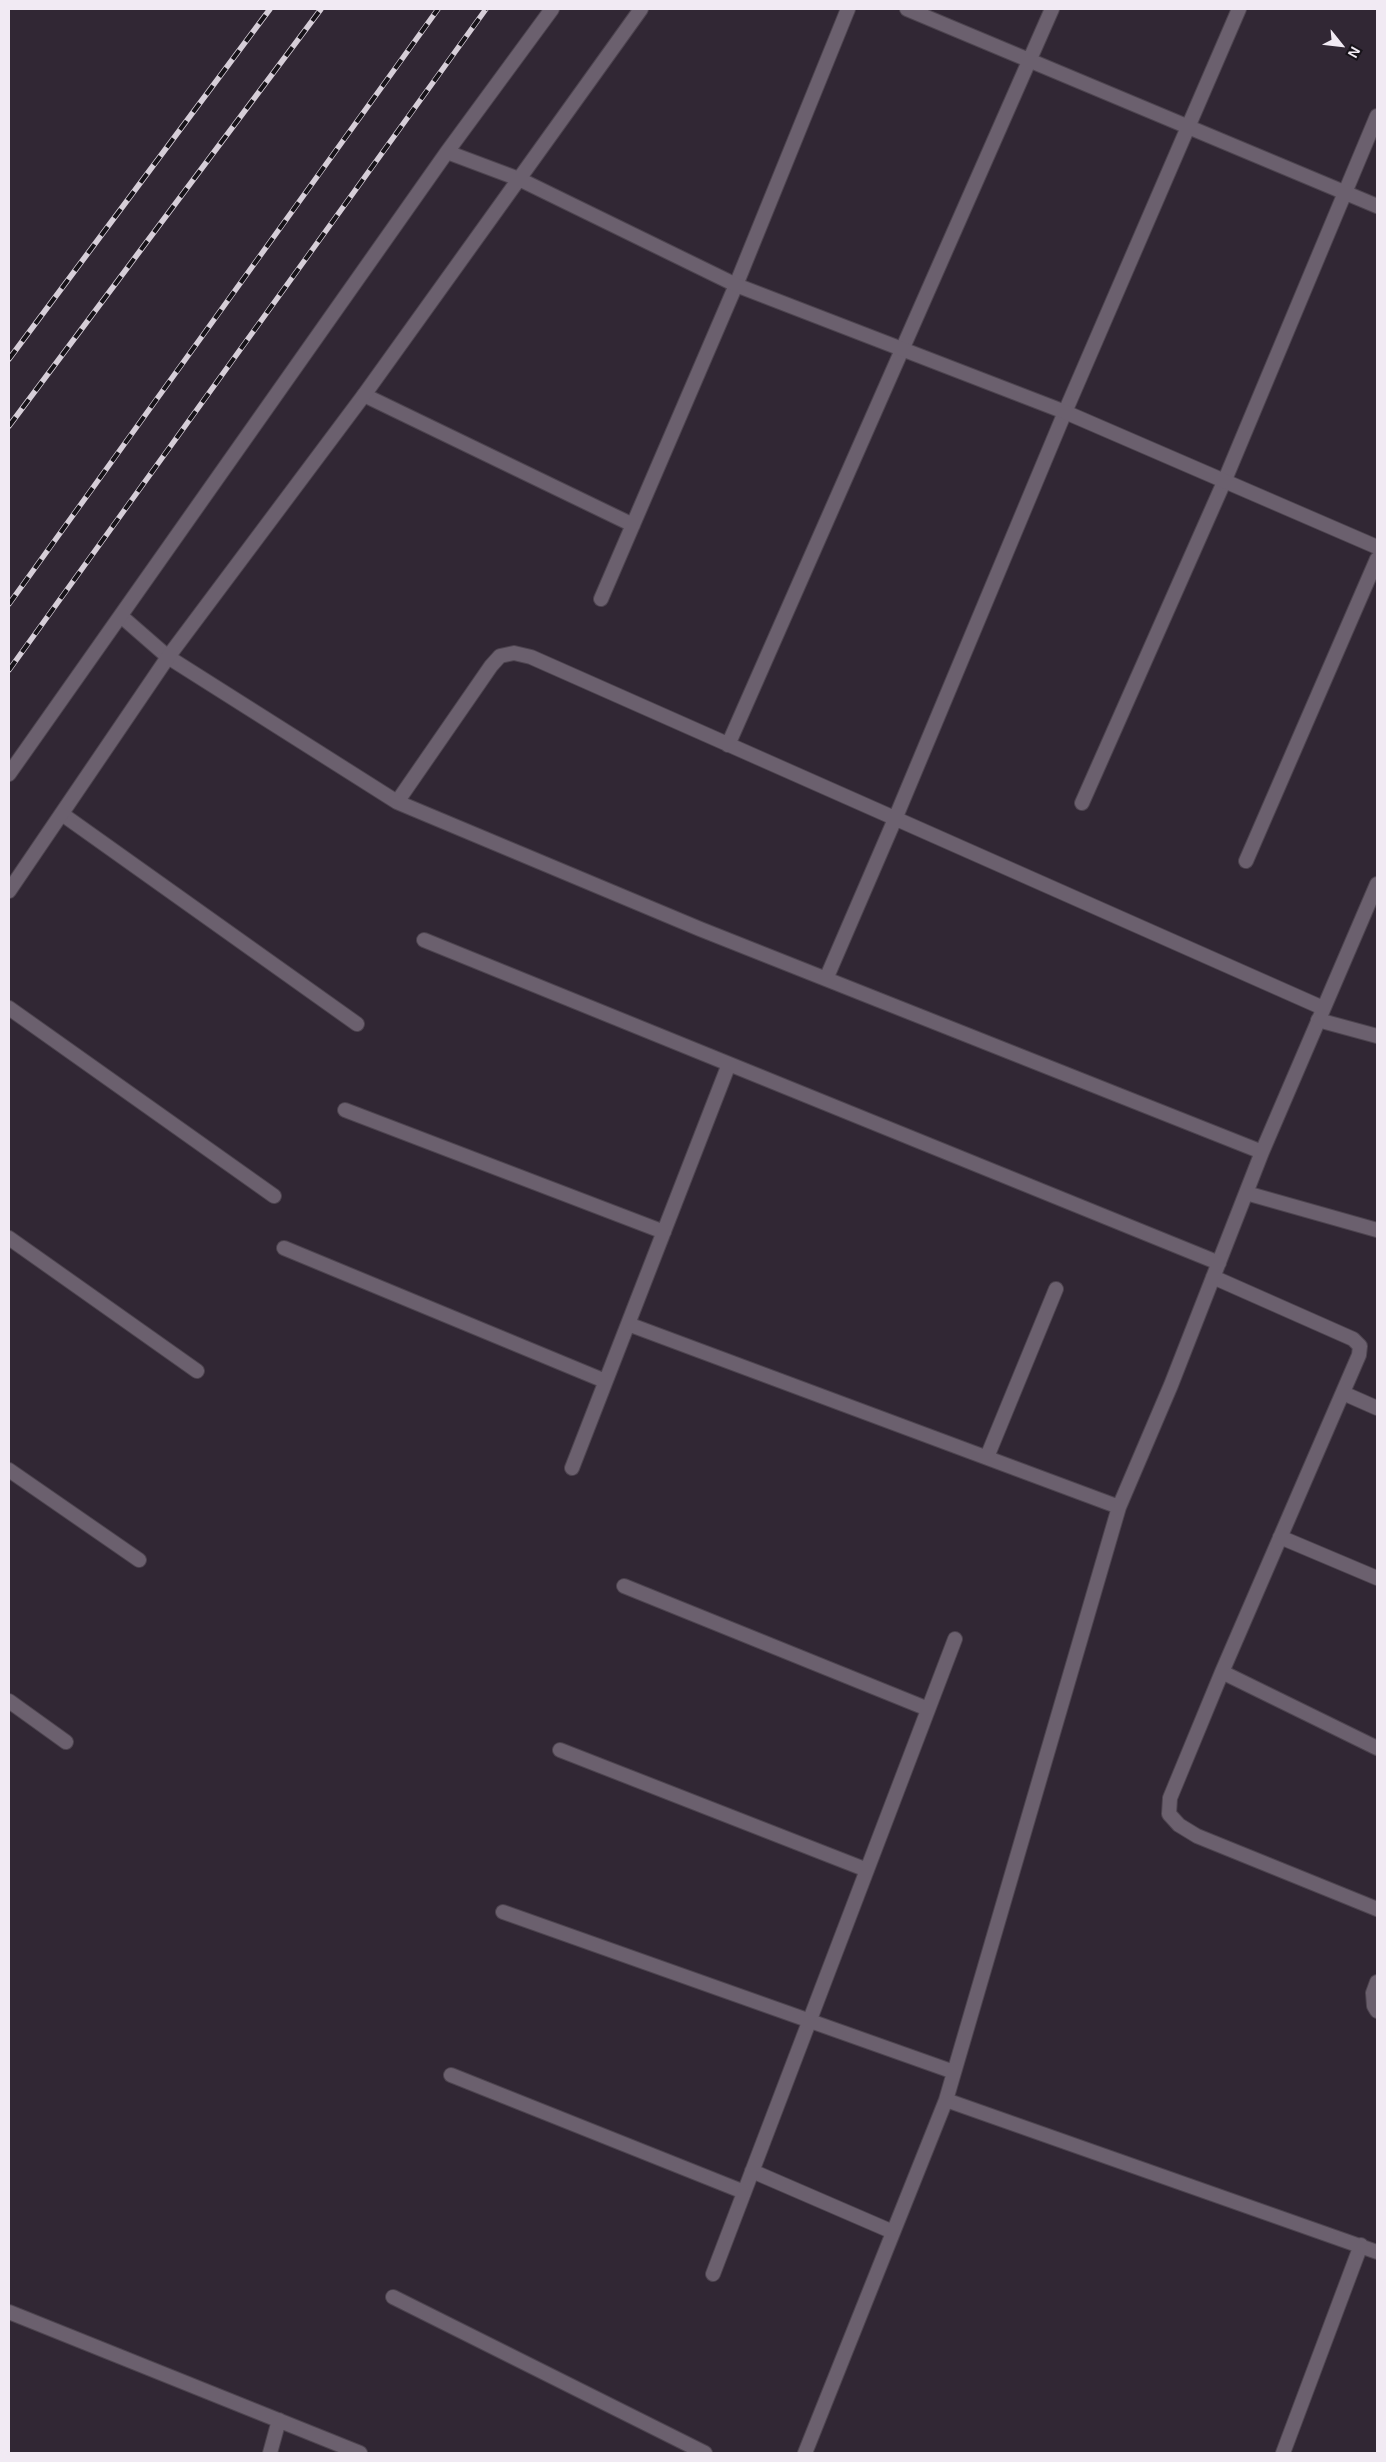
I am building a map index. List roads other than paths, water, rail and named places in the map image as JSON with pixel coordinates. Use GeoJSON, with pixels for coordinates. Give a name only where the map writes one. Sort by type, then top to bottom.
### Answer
{"type":"FeatureCollection","features":[{"type":"Feature","properties":{"kind":"street"},"geometry":{"type":"LineString","coordinates":[[9,774],[447,152],[552,9]]}},
{"type":"Feature","properties":{"kind":"street"},"geometry":{"type":"LineString","coordinates":[[9,891],[168,657],[364,395],[641,9]]}},
{"type":"Feature","properties":{"kind":"street"},"geometry":{"type":"LineString","coordinates":[[600,599],[736,285],[848,9]]}},
{"type":"Feature","properties":{"kind":"street"},"geometry":{"type":"LineString","coordinates":[[907,9],[1377,206]]}},
{"type":"Feature","properties":{"kind":"street"},"geometry":{"type":"LineString","coordinates":[[728,745],[1052,9]]}},
{"type":"Feature","properties":{"kind":"street"},"geometry":{"type":"LineString","coordinates":[[826,979],[896,819],[1065,412],[1239,9]]}},
{"type":"Feature","properties":{"kind":"street"},"geometry":{"type":"LineString","coordinates":[[1082,803],[1224,482],[1377,116]]}},
{"type":"Feature","properties":{"kind":"street"},"geometry":{"type":"LineString","coordinates":[[447,152],[518,179],[736,285],[1065,412],[1377,548]]}},
{"type":"Feature","properties":{"kind":"street"},"geometry":{"type":"LineString","coordinates":[[364,395],[633,525]]}},
{"type":"Feature","properties":{"kind":"street"},"geometry":{"type":"LineString","coordinates":[[1246,861],[1377,559]]}},
{"type":"Feature","properties":{"kind":"street"},"geometry":{"type":"LineString","coordinates":[[121,616],[168,657],[397,802],[700,929],[1262,1152]]}},
{"type":"Feature","properties":{"kind":"street"},"geometry":{"type":"LineString","coordinates":[[397,802],[491,666],[500,656],[514,653],[531,657],[896,819],[1321,1014],[1377,1036]]}},
{"type":"Feature","properties":{"kind":"street"},"geometry":{"type":"LineString","coordinates":[[62,814],[357,1024]]}},
{"type":"Feature","properties":{"kind":"street"},"geometry":{"type":"LineString","coordinates":[[805,2453],[946,2100],[1119,1507],[1171,1385],[1262,1152],[1377,884]]}},
{"type":"Feature","properties":{"kind":"street"},"geometry":{"type":"LineString","coordinates":[[424,940],[1219,1263]]}},
{"type":"Feature","properties":{"kind":"street"},"geometry":{"type":"LineString","coordinates":[[9,1008],[274,1196]]}},
{"type":"Feature","properties":{"kind":"street"},"geometry":{"type":"LineString","coordinates":[[572,1468],[729,1064]]}},
{"type":"Feature","properties":{"kind":"street"},"geometry":{"type":"LineString","coordinates":[[345,1110],[664,1232]]}},
{"type":"Feature","properties":{"kind":"street"},"geometry":{"type":"LineString","coordinates":[[1246,1193],[1377,1230]]}},
{"type":"Feature","properties":{"kind":"street"},"geometry":{"type":"LineString","coordinates":[[9,1238],[197,1371]]}},
{"type":"Feature","properties":{"kind":"street"},"geometry":{"type":"LineString","coordinates":[[284,1248],[605,1381]]}},
{"type":"Feature","properties":{"kind":"street"},"geometry":{"type":"LineString","coordinates":[[1213,1277],[1353,1338],[1360,1346],[1359,1355],[1343,1394],[1222,1672],[1170,1798],[1169,1814],[1179,1825],[1197,1836],[1377,1909]]}},
{"type":"Feature","properties":{"kind":"street"},"geometry":{"type":"LineString","coordinates":[[987,1458],[1056,1289]]}},
{"type":"Feature","properties":{"kind":"street"},"geometry":{"type":"LineString","coordinates":[[628,1324],[1119,1507]]}},
{"type":"Feature","properties":{"kind":"street"},"geometry":{"type":"LineString","coordinates":[[1343,1394],[1377,1408]]}},
{"type":"Feature","properties":{"kind":"street"},"geometry":{"type":"LineString","coordinates":[[9,1470],[139,1560]]}},
{"type":"Feature","properties":{"kind":"street"},"geometry":{"type":"LineString","coordinates":[[1280,1537],[1377,1578]]}},
{"type":"Feature","properties":{"kind":"street"},"geometry":{"type":"LineString","coordinates":[[624,1586],[928,1709]]}},
{"type":"Feature","properties":{"kind":"street"},"geometry":{"type":"LineString","coordinates":[[713,2274],[955,1639]]}},
{"type":"Feature","properties":{"kind":"street"},"geometry":{"type":"LineString","coordinates":[[1222,1672],[1377,1748]]}},
{"type":"Feature","properties":{"kind":"street"},"geometry":{"type":"LineString","coordinates":[[9,1701],[66,1742]]}},
{"type":"Feature","properties":{"kind":"street"},"geometry":{"type":"LineString","coordinates":[[560,1750],[867,1870]]}},
{"type":"Feature","properties":{"kind":"street"},"geometry":{"type":"LineString","coordinates":[[503,1912],[954,2072]]}},
{"type":"Feature","properties":{"kind":"street"},"geometry":{"type":"LineString","coordinates":[[1377,1982],[1374,1993],[1374,2006],[1377,2011]]}},
{"type":"Feature","properties":{"kind":"street"},"geometry":{"type":"LineString","coordinates":[[451,2075],[744,2192]]}},
{"type":"Feature","properties":{"kind":"street"},"geometry":{"type":"LineString","coordinates":[[946,2100],[1377,2252]]}},
{"type":"Feature","properties":{"kind":"street"},"geometry":{"type":"LineString","coordinates":[[752,2171],[893,2232]]}},
{"type":"Feature","properties":{"kind":"street"},"geometry":{"type":"LineString","coordinates":[[1283,2453],[1361,2245]]}},
{"type":"Feature","properties":{"kind":"street"},"geometry":{"type":"LineString","coordinates":[[393,2298],[705,2453]]}},
{"type":"Feature","properties":{"kind":"street"},"geometry":{"type":"LineString","coordinates":[[9,2312],[360,2453]]}},
{"type":"Feature","properties":{"kind":"street"},"geometry":{"type":"LineString","coordinates":[[270,2453],[279,2420]]}},
{"type":"Feature","properties":{"kind":"railway"},"geometry":{"type":"LineString","coordinates":[[9,359],[270,9]]}},
{"type":"Feature","properties":{"kind":"railway"},"geometry":{"type":"LineString","coordinates":[[9,426],[321,9]]}},
{"type":"Feature","properties":{"kind":"railway"},"geometry":{"type":"LineString","coordinates":[[9,604],[438,9]]}},
{"type":"Feature","properties":{"kind":"railway"},"geometry":{"type":"LineString","coordinates":[[9,670],[486,9]]}}]}
